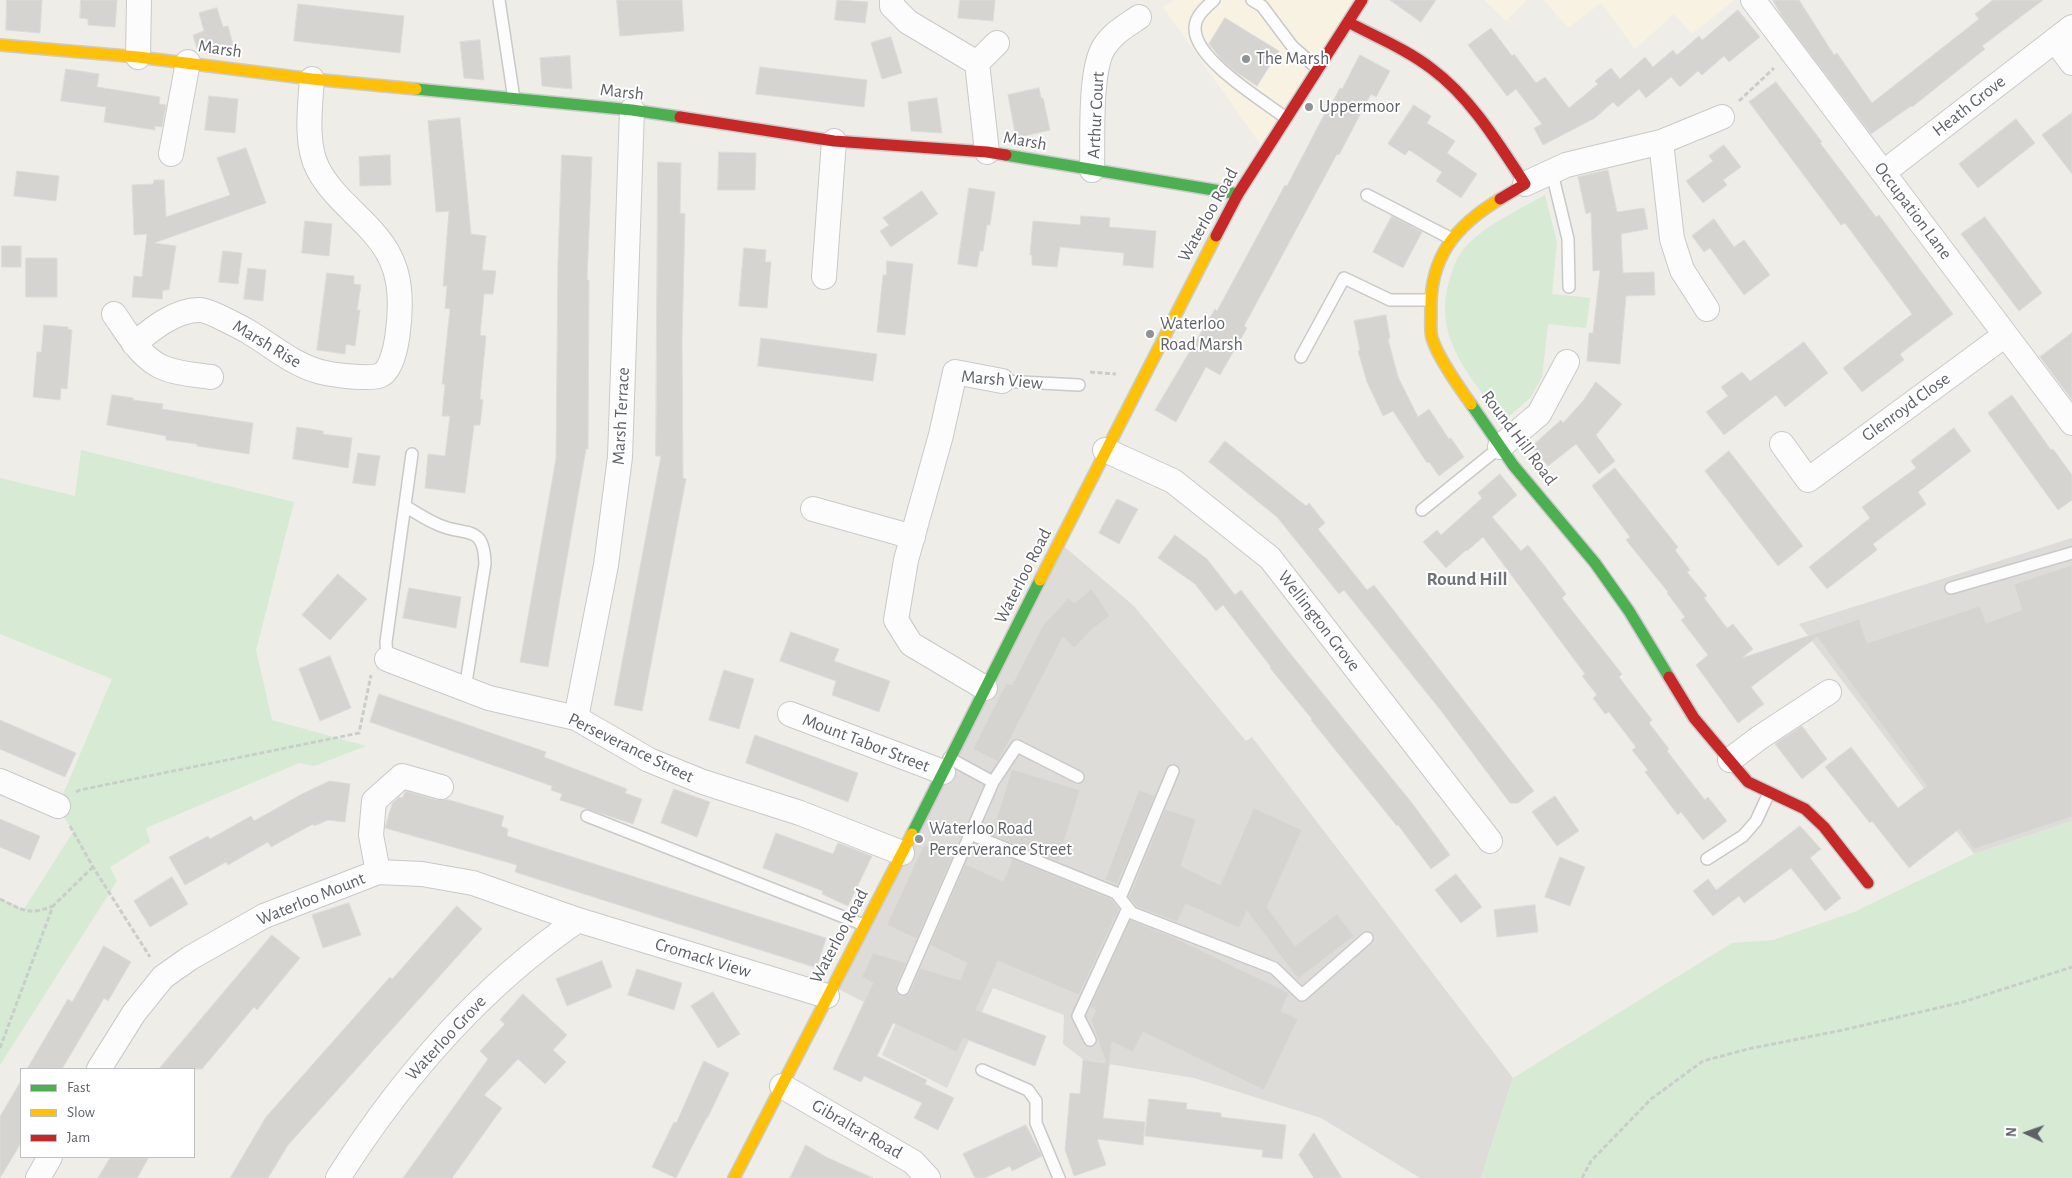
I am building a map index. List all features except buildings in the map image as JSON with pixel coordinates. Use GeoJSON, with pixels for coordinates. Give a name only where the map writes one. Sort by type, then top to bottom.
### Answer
{"type":"FeatureCollection","features":[{"type":"Feature","properties":{"kind":"street"},"geometry":{"type":"LineString","coordinates":[[138,57],[139,0]]}},
{"type":"Feature","properties":{"kind":"street"},"geometry":{"type":"LineString","coordinates":[[892,0],[892,6],[908,22],[977,63]]}},
{"type":"Feature","properties":{"kind":"street","name":"Waterloo Road"},"geometry":{"type":"LineString","coordinates":[[734,1178],[1060,543],[1142,377],[1238,194],[1362,0]]}},
{"type":"Feature","properties":{"kind":"street","name":"Occupation Lane"},"geometry":{"type":"LineString","coordinates":[[1753,0],[2072,423]]}},
{"type":"Feature","properties":{"kind":"street","name":"Arthur Court"},"geometry":{"type":"LineString","coordinates":[[1092,170],[1093,115],[1097,66],[1103,48],[1116,32],[1139,17]]}},
{"type":"Feature","properties":{"kind":"street"},"geometry":{"type":"LineString","coordinates":[[1348,22],[1413,56],[1442,77],[1472,107],[1525,184],[1566,166],[1661,142],[1722,117]]}},
{"type":"Feature","properties":{"kind":"street","name":"Heath Grove"},"geometry":{"type":"LineString","coordinates":[[1884,172],[2064,34],[2072,63]]}},
{"type":"Feature","properties":{"kind":"street"},"geometry":{"type":"LineString","coordinates":[[977,63],[997,43]]}},
{"type":"Feature","properties":{"kind":"street","name":"Marsh"},"geometry":{"type":"LineString","coordinates":[[0,45],[188,62],[312,80],[632,110],[834,141],[987,152],[1238,194]]}},
{"type":"Feature","properties":{"kind":"street"},"geometry":{"type":"LineString","coordinates":[[171,154],[188,62]]}},
{"type":"Feature","properties":{"kind":"street"},"geometry":{"type":"LineString","coordinates":[[977,63],[987,152]]}},
{"type":"Feature","properties":{"kind":"street","name":"Marsh Rise"},"geometry":{"type":"LineString","coordinates":[[134,344],[170,318],[187,312],[202,310],[239,326],[284,357],[310,370],[327,374],[368,377],[379,376],[387,370],[392,361],[400,306],[399,287],[395,271],[388,254],[377,236],[329,186],[317,168],[310,131],[312,80]]}},
{"type":"Feature","properties":{"kind":"street","name":"Marsh Terrace"},"geometry":{"type":"LineString","coordinates":[[576,718],[606,565],[620,456],[632,110]]}},
{"type":"Feature","properties":{"kind":"street"},"geometry":{"type":"LineString","coordinates":[[824,277],[834,141]]}},
{"type":"Feature","properties":{"kind":"street"},"geometry":{"type":"LineString","coordinates":[[1661,142],[1672,239],[1682,270],[1707,309]]}},
{"type":"Feature","properties":{"kind":"street","name":"Round Hill Road"},"geometry":{"type":"LineString","coordinates":[[1525,184],[1488,206],[1460,229],[1441,254],[1430,292],[1432,338],[1452,376],[1500,447],[1595,563],[1629,611],[1694,718],[1748,782],[1805,809],[1818,821],[1868,883]]}},
{"type":"Feature","properties":{"kind":"street"},"geometry":{"type":"LineString","coordinates":[[114,314],[134,344],[149,359],[164,368],[211,377]]}},
{"type":"Feature","properties":{"kind":"street","name":"Glenroyd Close"},"geometry":{"type":"LineString","coordinates":[[1782,444],[1813,487],[2005,335]]}},
{"type":"Feature","properties":{"kind":"street"},"geometry":{"type":"LineString","coordinates":[[1500,447],[1539,414],[1568,362]]}},
{"type":"Feature","properties":{"kind":"street","name":"Marsh View"},"geometry":{"type":"LineString","coordinates":[[985,688],[911,644],[896,620],[906,560],[941,435],[954,372],[1002,381]]}},
{"type":"Feature","properties":{"kind":"street","name":"Wellington Grove"},"geometry":{"type":"LineString","coordinates":[[1105,450],[1172,480],[1270,558],[1490,841]]}},
{"type":"Feature","properties":{"kind":"street"},"geometry":{"type":"LineString","coordinates":[[813,509],[913,537]]}},
{"type":"Feature","properties":{"kind":"street","name":"Perseverance Street"},"geometry":{"type":"LineString","coordinates":[[387,659],[489,698],[576,718],[649,760],[703,782],[800,813],[902,853]]}},
{"type":"Feature","properties":{"kind":"street"},"geometry":{"type":"LineString","coordinates":[[1730,760],[1759,738],[1829,692]]}},
{"type":"Feature","properties":{"kind":"street","name":"Mount Tabor Street"},"geometry":{"type":"LineString","coordinates":[[790,714],[946,765]]}},
{"type":"Feature","properties":{"kind":"street"},"geometry":{"type":"LineString","coordinates":[[378,872],[371,835],[374,801],[402,776],[441,788]]}},
{"type":"Feature","properties":{"kind":"street"},"geometry":{"type":"LineString","coordinates":[[0,781],[58,806]]}},
{"type":"Feature","properties":{"kind":"street","name":"Waterloo Mount"},"geometry":{"type":"LineString","coordinates":[[100,1068],[134,1013],[163,977],[190,958],[264,916],[378,872],[422,874],[473,883],[578,920]]}},
{"type":"Feature","properties":{"kind":"street","name":"Cromack View"},"geometry":{"type":"LineString","coordinates":[[578,920],[827,996]]}},
{"type":"Feature","properties":{"kind":"street","name":"Waterloo Grove"},"geometry":{"type":"LineString","coordinates":[[338,1178],[365,1135],[424,1058],[508,974],[545,943],[578,920]]}},
{"type":"Feature","properties":{"kind":"street","name":"Gibraltar Road"},"geometry":{"type":"LineString","coordinates":[[782,1086],[913,1162],[928,1178]]}},
{"type":"Feature","properties":{"kind":"street"},"geometry":{"type":"LineString","coordinates":[[38,1178],[49,1158]]}},
{"type":"Feature","properties":{"kind":"lane"},"geometry":{"type":"LineString","coordinates":[[498,0],[514,99]]}},
{"type":"Feature","properties":{"kind":"lane"},"geometry":{"type":"LineString","coordinates":[[1214,0],[1201,11],[1195,26],[1196,37],[1202,50],[1214,64],[1286,118]]}},
{"type":"Feature","properties":{"kind":"lane"},"geometry":{"type":"LineString","coordinates":[[1252,0],[1262,6],[1292,46],[1318,69]]}},
{"type":"Feature","properties":{"kind":"lane"},"geometry":{"type":"LineString","coordinates":[[1552,173],[1568,240],[1569,287]]}},
{"type":"Feature","properties":{"kind":"lane"},"geometry":{"type":"LineString","coordinates":[[1367,195],[1452,239]]}},
{"type":"Feature","properties":{"kind":"lane"},"geometry":{"type":"LineString","coordinates":[[1301,357],[1344,278],[1390,300],[1430,300]]}},
{"type":"Feature","properties":{"kind":"lane","name":"Marsh View"},"geometry":{"type":"LineString","coordinates":[[1002,381],[1079,385]]}},
{"type":"Feature","properties":{"kind":"lane"},"geometry":{"type":"LineString","coordinates":[[1422,510],[1500,447]]}},
{"type":"Feature","properties":{"kind":"lane"},"geometry":{"type":"LineString","coordinates":[[387,659],[386,642],[412,454]]}},
{"type":"Feature","properties":{"kind":"lane"},"geometry":{"type":"LineString","coordinates":[[405,506],[441,526],[468,531],[480,539],[485,551],[485,564],[465,689]]}},
{"type":"Feature","properties":{"kind":"lane"},"geometry":{"type":"LineString","coordinates":[[1951,588],[2072,553]]}},
{"type":"Feature","properties":{"kind":"lane"},"geometry":{"type":"LineString","coordinates":[[903,989],[993,782],[1017,746],[1078,777]]}},
{"type":"Feature","properties":{"kind":"lane"},"geometry":{"type":"LineString","coordinates":[[946,765],[993,782]]}},
{"type":"Feature","properties":{"kind":"lane"},"geometry":{"type":"LineString","coordinates":[[1120,898],[1173,771]]}},
{"type":"Feature","properties":{"kind":"lane"},"geometry":{"type":"LineString","coordinates":[[1707,859],[1743,836],[1756,821],[1769,793]]}},
{"type":"Feature","properties":{"kind":"lane"},"geometry":{"type":"LineString","coordinates":[[587,816],[864,925]]}},
{"type":"Feature","properties":{"kind":"lane"},"geometry":{"type":"LineString","coordinates":[[970,834],[1116,893],[1132,913],[1274,968],[1302,995],[1367,938]]}},
{"type":"Feature","properties":{"kind":"lane"},"geometry":{"type":"LineString","coordinates":[[1090,1040],[1078,1016],[1128,908]]}},
{"type":"Feature","properties":{"kind":"lane"},"geometry":{"type":"LineString","coordinates":[[982,1070],[1028,1090],[1036,1101],[1036,1123],[1059,1178]]}},
{"type":"Feature","properties":{"kind":"path"},"geometry":{"type":"LineString","coordinates":[[1722,117],[1792,52]]}},
{"type":"Feature","properties":{"kind":"path"},"geometry":{"type":"LineString","coordinates":[[1079,385],[1079,371],[1142,377]]}},
{"type":"Feature","properties":{"kind":"path"},"geometry":{"type":"LineString","coordinates":[[163,977],[93,867],[58,806],[80,790],[359,733],[370,676],[387,659]]}},
{"type":"Feature","properties":{"kind":"path"},"geometry":{"type":"LineString","coordinates":[[0,899],[28,911],[38,912],[53,906],[93,867]]}},
{"type":"Feature","properties":{"kind":"path"},"geometry":{"type":"LineString","coordinates":[[0,1048],[53,906]]}},
{"type":"Feature","properties":{"kind":"path"},"geometry":{"type":"LineString","coordinates":[[1582,1178],[1591,1161],[1651,1099],[1703,1061],[1748,1049],[1843,1030],[1963,1002],[2072,967]]}},
{"type":"Feature","properties":{"kind":"shaded area"},"geometry":{"type":"Polygon","coordinates":[[[1174,0],[1362,0],[1265,151],[1163,7],[1174,0]]]}},
{"type":"Feature","properties":{"kind":"shaded area"},"geometry":{"type":"Polygon","coordinates":[[[1484,0],[1527,0],[1506,21],[1484,0]]]}},
{"type":"Feature","properties":{"kind":"shaded area"},"geometry":{"type":"Polygon","coordinates":[[[1544,0],[1735,0],[1692,34],[1674,14],[1635,49],[1601,3],[1568,28],[1544,0]]]}},
{"type":"Feature","properties":{"kind":"shaded area"},"geometry":{"type":"Polygon","coordinates":[[[2072,538],[2072,821],[1974,854],[1799,624],[2072,538]]]}},
{"type":"Feature","properties":{"kind":"shaded area"},"geometry":{"type":"Polygon","coordinates":[[[1060,543],[1134,606],[1246,741],[1252,737],[1513,1078],[1481,1178],[1420,1178],[1321,1118],[1194,1078],[1084,1060],[1063,1044],[1064,1015],[993,988],[947,1088],[882,1055],[898,1019],[832,986],[1060,543]]]}},
{"type":"Feature","properties":{"kind":"green space"},"geometry":{"type":"Polygon","coordinates":[[[1545,195],[1557,242],[1552,294],[1590,298],[1586,328],[1548,324],[1542,377],[1531,397],[1504,421],[1479,389],[1458,356],[1450,338],[1446,319],[1446,300],[1455,264],[1468,244],[1495,223],[1545,195]]]}},
{"type":"Feature","properties":{"kind":"green space"},"geometry":{"type":"Polygon","coordinates":[[[81,450],[294,502],[256,650],[272,720],[366,746],[314,766],[299,763],[146,828],[150,842],[110,867],[117,881],[0,1065],[0,899],[24,909],[73,832],[58,806],[112,679],[0,634],[0,478],[75,496],[81,450]]]}},
{"type":"Feature","properties":{"kind":"green space"},"geometry":{"type":"Polygon","coordinates":[[[2072,821],[2072,1178],[1481,1178],[1513,1078],[1732,943],[1773,940],[1854,912],[1974,854],[2072,821]]]}},
{"type":"Feature","properties":{"kind":"traffic: fast"},"geometry":{"type":"LineString","coordinates":[[416,89],[632,110],[680,117]]}},
{"type":"Feature","properties":{"kind":"traffic: fast"},"geometry":{"type":"LineString","coordinates":[[1006,155],[1238,194]]}},
{"type":"Feature","properties":{"kind":"traffic: fast"},"geometry":{"type":"LineString","coordinates":[[1471,404],[1513,465],[1595,563],[1629,611],[1669,677]]}},
{"type":"Feature","properties":{"kind":"traffic: fast"},"geometry":{"type":"LineString","coordinates":[[912,834],[1040,580]]}},
{"type":"Feature","properties":{"kind":"traffic: slow"},"geometry":{"type":"LineString","coordinates":[[0,45],[138,57],[312,79],[416,89]]}},
{"type":"Feature","properties":{"kind":"traffic: slow"},"geometry":{"type":"LineString","coordinates":[[1471,404],[1444,363],[1432,338],[1432,293],[1435,275],[1448,245],[1470,220],[1500,199]]}},
{"type":"Feature","properties":{"kind":"traffic: slow"},"geometry":{"type":"LineString","coordinates":[[1040,580],[1216,236]]}},
{"type":"Feature","properties":{"kind":"traffic: slow"},"geometry":{"type":"LineString","coordinates":[[734,1178],[912,834]]}},
{"type":"Feature","properties":{"kind":"traffic: jam"},"geometry":{"type":"LineString","coordinates":[[1216,236],[1238,194],[1362,0]]}},
{"type":"Feature","properties":{"kind":"traffic: jam"},"geometry":{"type":"LineString","coordinates":[[1348,22],[1422,62],[1459,93],[1494,137],[1525,184],[1500,199]]}},
{"type":"Feature","properties":{"kind":"traffic: jam"},"geometry":{"type":"LineString","coordinates":[[680,117],[834,141],[1006,155]]}},
{"type":"Feature","properties":{"kind":"traffic: jam"},"geometry":{"type":"LineString","coordinates":[[1669,677],[1694,718],[1748,782],[1805,809],[1824,827],[1868,883]]}},
{"type":"Feature","properties":{"kind":"place","name":"The Marsh"},"geometry":{"type":"Point","coordinates":[1246,59]}},
{"type":"Feature","properties":{"kind":"place","name":"Uppermoor"},"geometry":{"type":"Point","coordinates":[1309,107]}},
{"type":"Feature","properties":{"kind":"place","name":"Waterloo Road Marsh"},"geometry":{"type":"Point","coordinates":[1150,334]}},
{"type":"Feature","properties":{"kind":"place","name":"Waterloo Road Perserverance Street"},"geometry":{"type":"Point","coordinates":[919,839]}},
{"type":"Feature","properties":{"kind":"district","name":"Round Hill"},"geometry":{"type":"Point","coordinates":[1467,579]}}]}
